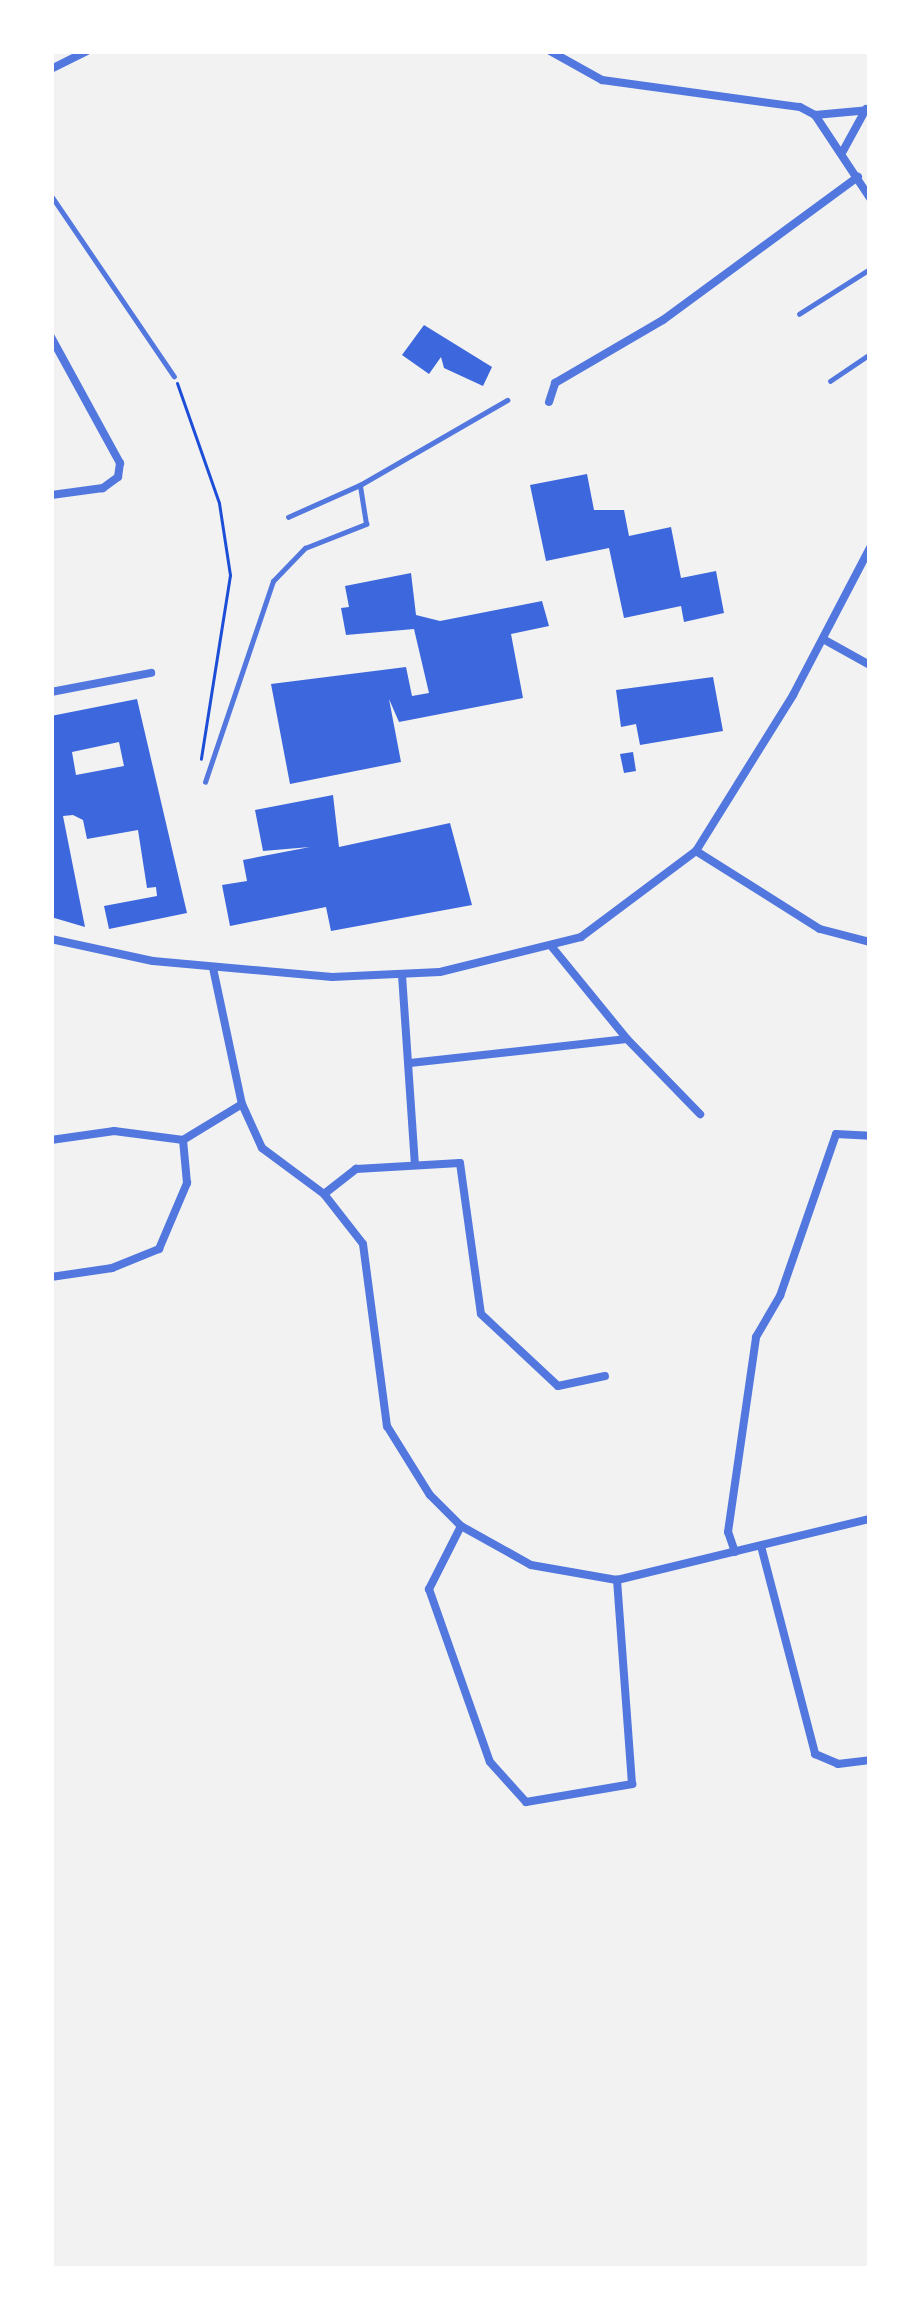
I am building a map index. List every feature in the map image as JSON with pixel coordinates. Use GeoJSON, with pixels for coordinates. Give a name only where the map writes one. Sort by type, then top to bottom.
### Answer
{"type":"FeatureCollection","features":[{"type":"Feature","properties":{"kind":"street"},"geometry":{"type":"LineString","coordinates":[[52,64],[87,51]]}},
{"type":"Feature","properties":{"kind":"street"},"geometry":{"type":"LineString","coordinates":[[550,51],[602,80],[788,104],[815,116],[870,198]]}},
{"type":"Feature","properties":{"kind":"street"},"geometry":{"type":"LineString","coordinates":[[815,116],[868,110]]}},
{"type":"Feature","properties":{"kind":"street"},"geometry":{"type":"LineString","coordinates":[[843,152],[868,110]]}},
{"type":"Feature","properties":{"kind":"street"},"geometry":{"type":"LineString","coordinates":[[549,402],[555,382],[663,320],[858,177]]}},
{"type":"Feature","properties":{"kind":"street"},"geometry":{"type":"LineString","coordinates":[[51,337],[120,463],[118,477],[103,488],[51,495]]}},
{"type":"Feature","properties":{"kind":"street"},"geometry":{"type":"LineString","coordinates":[[51,939],[213,968],[401,975],[552,947],[581,937],[696,851],[823,638],[870,548]]}},
{"type":"Feature","properties":{"kind":"street"},"geometry":{"type":"LineString","coordinates":[[823,638],[870,665]]}},
{"type":"Feature","properties":{"kind":"street"},"geometry":{"type":"LineString","coordinates":[[51,692],[151,673]]}},
{"type":"Feature","properties":{"kind":"street"},"geometry":{"type":"LineString","coordinates":[[696,851],[820,928],[870,942]]}},
{"type":"Feature","properties":{"kind":"street"},"geometry":{"type":"LineString","coordinates":[[552,947],[627,1040],[700,1114]]}},
{"type":"Feature","properties":{"kind":"street"},"geometry":{"type":"LineString","coordinates":[[213,968],[242,1104],[262,1148],[325,1195],[350,1222],[370,1265],[386,1426],[430,1495],[461,1526],[531,1564],[617,1580],[870,1520]]}},
{"type":"Feature","properties":{"kind":"street"},"geometry":{"type":"LineString","coordinates":[[401,975],[415,1164]]}},
{"type":"Feature","properties":{"kind":"street"},"geometry":{"type":"LineString","coordinates":[[410,1063],[627,1040]]}},
{"type":"Feature","properties":{"kind":"street"},"geometry":{"type":"LineString","coordinates":[[51,1140],[114,1130],[182,1140],[242,1104]]}},
{"type":"Feature","properties":{"kind":"street"},"geometry":{"type":"LineString","coordinates":[[735,1552],[728,1532],[755,1337],[780,1296],[836,1134],[870,1136]]}},
{"type":"Feature","properties":{"kind":"street"},"geometry":{"type":"LineString","coordinates":[[51,1277],[112,1268],[159,1249],[188,1183],[182,1140]]}},
{"type":"Feature","properties":{"kind":"street"},"geometry":{"type":"LineString","coordinates":[[325,1195],[356,1169],[453,1160],[465,1168],[481,1314],[558,1386],[605,1376]]}},
{"type":"Feature","properties":{"kind":"street"},"geometry":{"type":"LineString","coordinates":[[461,1526],[429,1588],[490,1762],[526,1802],[632,1784],[617,1580]]}},
{"type":"Feature","properties":{"kind":"street"},"geometry":{"type":"LineString","coordinates":[[761,1546],[815,1754],[825,1762],[870,1760]]}},
{"type":"Feature","properties":{"kind":"lane"},"geometry":{"type":"LineString","coordinates":[[51,195],[174,376]]}},
{"type":"Feature","properties":{"kind":"lane"},"geometry":{"type":"LineString","coordinates":[[799,314],[870,269]]}},
{"type":"Feature","properties":{"kind":"lane"},"geometry":{"type":"LineString","coordinates":[[830,381],[870,354]]}},
{"type":"Feature","properties":{"kind":"lane"},"geometry":{"type":"LineString","coordinates":[[288,517],[360,485],[507,400]]}},
{"type":"Feature","properties":{"kind":"lane"},"geometry":{"type":"LineString","coordinates":[[206,780],[273,581],[305,548],[366,524],[360,485]]}},
{"type":"Feature","properties":{"kind":"path"},"geometry":{"type":"LineString","coordinates":[[174,376],[219,502],[230,575],[198,775],[206,780]]}},
{"type":"Feature","properties":{"kind":"building"},"geometry":{"type":"Polygon","coordinates":[[[424,325],[492,367],[483,386],[444,368],[441,357],[429,374],[402,355],[424,325]]]}},
{"type":"Feature","properties":{"kind":"building"},"geometry":{"type":"Polygon","coordinates":[[[587,474],[594,510],[624,510],[629,536],[671,527],[681,578],[716,571],[724,613],[684,622],[681,606],[624,618],[609,548],[546,561],[530,485],[587,474]]]}},
{"type":"Feature","properties":{"kind":"building"},"geometry":{"type":"Polygon","coordinates":[[[411,573],[416,615],[440,621],[542,601],[549,626],[511,634],[523,698],[399,722],[389,699],[401,762],[290,784],[271,684],[406,667],[412,696],[429,693],[414,629],[346,635],[341,608],[349,607],[345,586],[411,573]]]}},
{"type":"Feature","properties":{"kind":"building"},"geometry":{"type":"Polygon","coordinates":[[[713,677],[723,731],[640,745],[636,724],[621,727],[616,690],[713,677]]]}},
{"type":"Feature","properties":{"kind":"building"},"geometry":{"type":"Polygon","coordinates":[[[137,699],[187,913],[109,929],[104,906],[157,896],[156,887],[147,888],[138,830],[87,839],[83,820],[73,815],[63,816],[85,927],[51,917],[51,716],[137,699]],[[119,742],[72,752],[76,775],[124,766],[119,742]]]}},
{"type":"Feature","properties":{"kind":"building"},"geometry":{"type":"Polygon","coordinates":[[[633,752],[636,771],[624,773],[620,754],[633,752]]]}},
{"type":"Feature","properties":{"kind":"building"},"geometry":{"type":"Polygon","coordinates":[[[333,795],[339,847],[450,823],[472,905],[331,931],[326,907],[230,926],[222,885],[247,881],[243,860],[310,847],[263,851],[255,810],[333,795]]]}}]}
